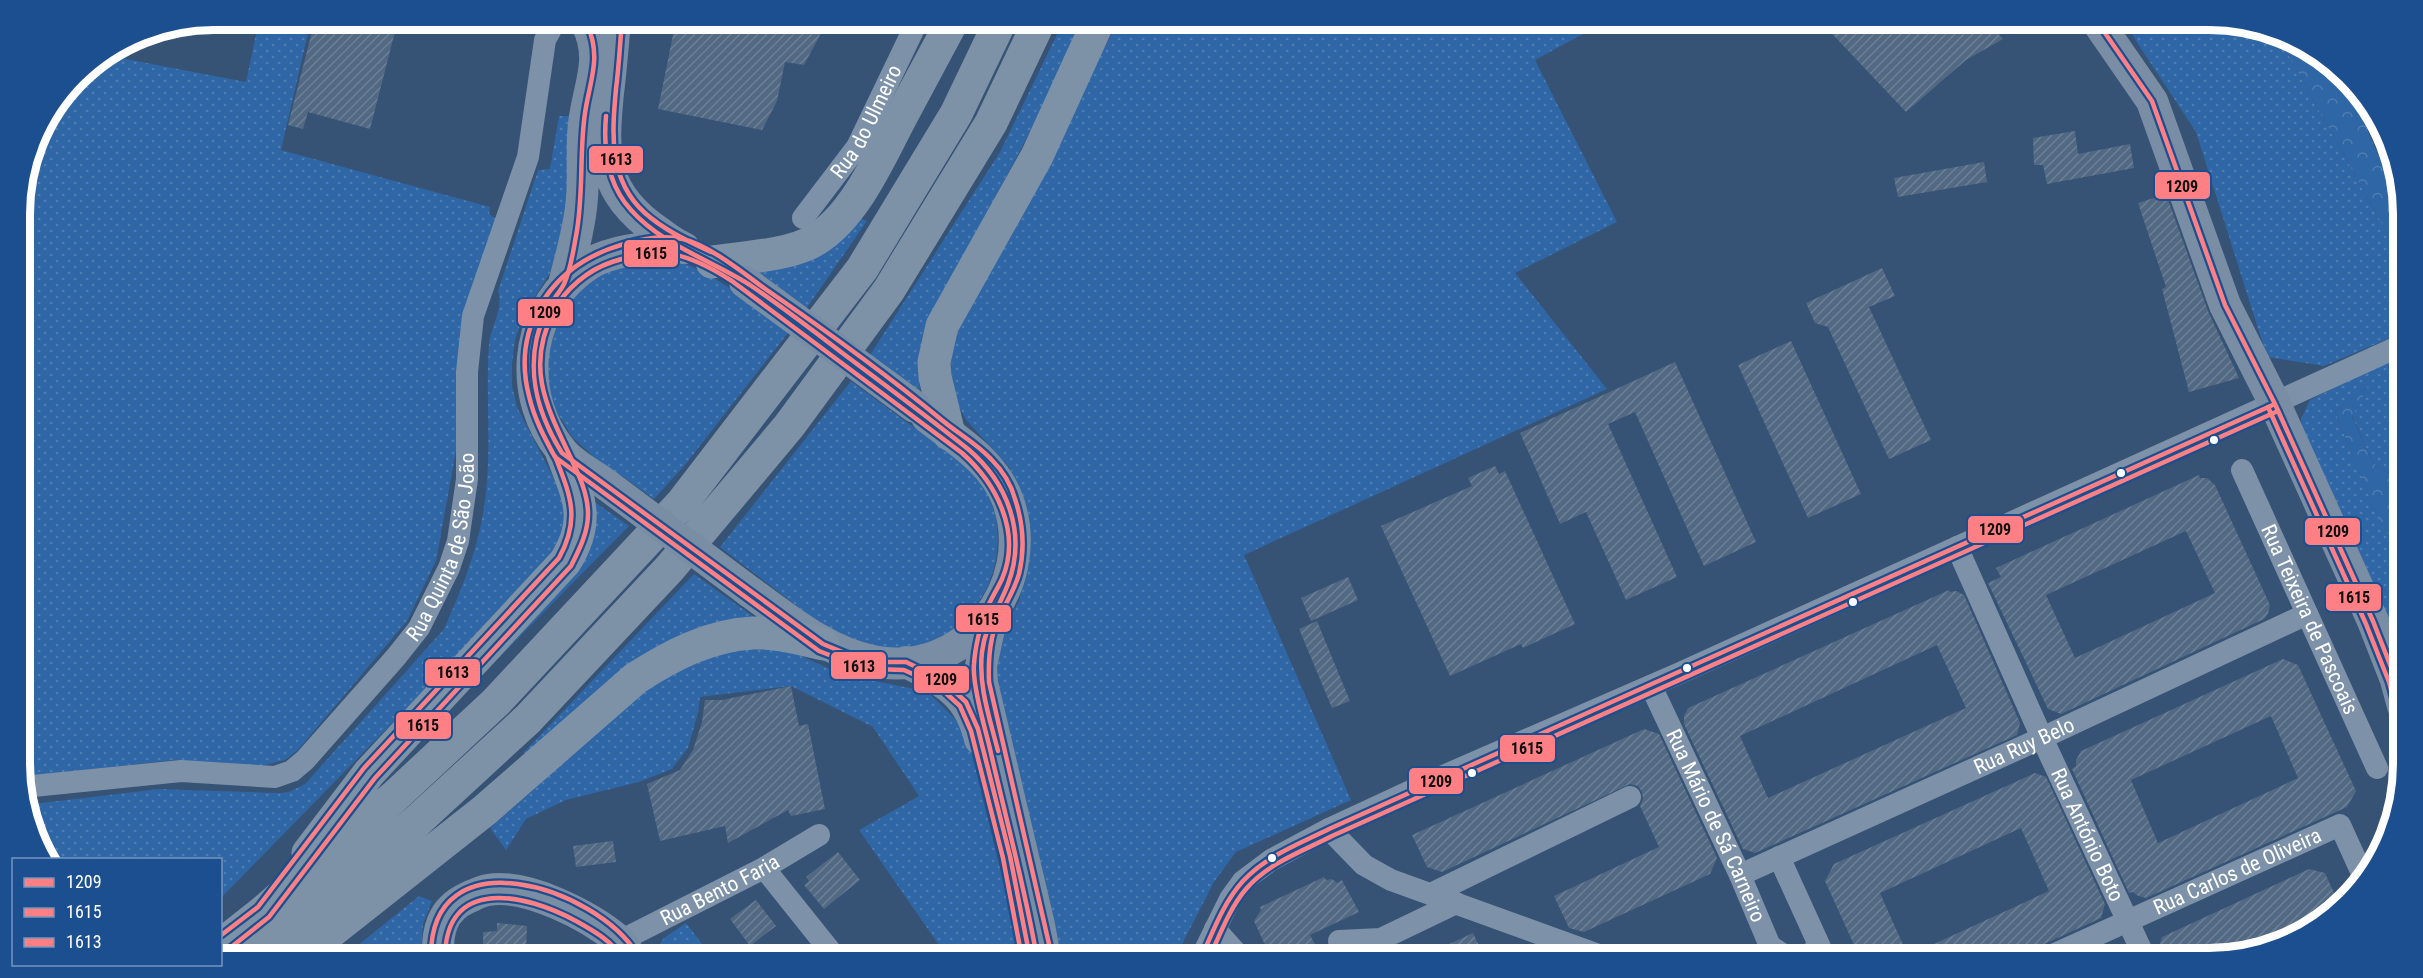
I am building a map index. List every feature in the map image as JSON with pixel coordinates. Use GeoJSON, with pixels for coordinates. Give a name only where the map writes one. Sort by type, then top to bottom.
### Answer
{"type":"FeatureCollection","features":[{"type":"Feature","properties":{"kind":"highway"},"geometry":{"type":"LineString","coordinates":[[712,262],[804,245],[829,229],[861,191],[948,30]]}},
{"type":"Feature","properties":{"kind":"highway"},"geometry":{"type":"LineString","coordinates":[[222,944],[263,912],[394,797],[496,702],[682,503],[862,269],[956,114],[996,30]]}},
{"type":"Feature","properties":{"kind":"highway"},"geometry":{"type":"LineString","coordinates":[[266,948],[415,823],[528,718],[670,568],[782,435],[889,290],[991,123],[1035,30]]}},
{"type":"Feature","properties":{"kind":"highway"},"geometry":{"type":"LineString","coordinates":[[948,434],[937,394],[934,370],[936,345],[942,326],[1037,156],[1095,30]]}},
{"type":"Feature","properties":{"kind":"highway"},"geometry":{"type":"LineString","coordinates":[[263,912],[369,773],[565,562],[578,537],[582,511],[562,453]]}},
{"type":"Feature","properties":{"kind":"highway"},"geometry":{"type":"LineString","coordinates":[[312,948],[485,810],[636,678],[663,661],[708,641],[754,633],[823,644]]}},
{"type":"Feature","properties":{"kind":"street","name":"Rua Quinta de São João"},"geometry":{"type":"LineString","coordinates":[[32,786],[181,771],[275,777],[292,771],[305,760],[419,628],[449,568],[458,541],[467,479],[467,372],[473,316],[528,157],[545,40],[550,30]]}},
{"type":"Feature","properties":{"kind":"street"},"geometry":{"type":"LineString","coordinates":[[595,30],[606,160],[612,178],[630,209],[643,221],[680,246],[745,282],[915,407],[986,464],[1008,500],[1016,543],[1010,579],[992,615],[981,666],[982,683],[1040,925],[1043,948]]}},
{"type":"Feature","properties":{"kind":"street"},"geometry":{"type":"LineString","coordinates":[[564,284],[579,223],[584,127],[596,64],[595,30]]}},
{"type":"Feature","properties":{"kind":"street","name":"Rua do Ulmeiro"},"geometry":{"type":"LineString","coordinates":[[803,218],[857,147],[913,30]]}},
{"type":"Feature","properties":{"kind":"street"},"geometry":{"type":"LineString","coordinates":[[2103,30],[2152,102],[2225,305],[2276,404],[2373,621],[2393,672]]}},
{"type":"Feature","properties":{"kind":"street"},"geometry":{"type":"LineString","coordinates":[[680,246],[638,248],[598,259],[564,284],[547,308],[539,327],[532,355],[532,375],[544,423],[562,453],[823,644],[857,658],[875,662],[906,662],[930,658],[958,645],[992,615]]}},
{"type":"Feature","properties":{"kind":"street"},"geometry":{"type":"LineString","coordinates":[[1206,948],[1230,898],[1243,881],[1254,871],[1329,830],[2393,349]]}},
{"type":"Feature","properties":{"kind":"street","name":"Rua Teixeira de Pascoais"},"geometry":{"type":"LineString","coordinates":[[2242,470],[2377,768]]}},
{"type":"Feature","properties":{"kind":"street","name":"Rua António Boto"},"geometry":{"type":"LineString","coordinates":[[1957,548],[2042,738],[2140,948]]}},
{"type":"Feature","properties":{"kind":"street","name":"Rua Ruy Belo"},"geometry":{"type":"LineString","coordinates":[[1740,875],[2042,738],[2307,614]]}},
{"type":"Feature","properties":{"kind":"street"},"geometry":{"type":"LineString","coordinates":[[906,662],[941,679],[955,690],[972,714],[1010,856],[1028,948]]}},
{"type":"Feature","properties":{"kind":"street","name":"Rua Mário de Sá Carneiro"},"geometry":{"type":"LineString","coordinates":[[1652,686],[1740,875],[1770,946],[1773,948]]}},
{"type":"Feature","properties":{"kind":"street"},"geometry":{"type":"LineString","coordinates":[[1431,894],[1630,797]]}},
{"type":"Feature","properties":{"kind":"street","name":"Rua Carlos de Oliveira"},"geometry":{"type":"LineString","coordinates":[[2068,948],[2340,825],[2360,869]]}},
{"type":"Feature","properties":{"kind":"street"},"geometry":{"type":"LineString","coordinates":[[1329,830],[1364,865],[1391,880],[1580,948]]}},
{"type":"Feature","properties":{"kind":"street","name":"Rua Bento Faria"},"geometry":{"type":"LineString","coordinates":[[629,948],[670,917],[764,868],[819,835]]}},
{"type":"Feature","properties":{"kind":"street"},"geometry":{"type":"LineString","coordinates":[[1779,857],[1818,948]]}},
{"type":"Feature","properties":{"kind":"street"},"geometry":{"type":"LineString","coordinates":[[764,868],[828,948]]}},
{"type":"Feature","properties":{"kind":"street"},"geometry":{"type":"LineString","coordinates":[[438,948],[437,938],[445,915],[459,902],[490,890],[526,892],[585,918],[623,948]]}},
{"type":"Feature","properties":{"kind":"street"},"geometry":{"type":"LineString","coordinates":[[1339,941],[1381,939],[1456,903]]}},
{"type":"Feature","properties":{"kind":"street"},"geometry":{"type":"LineString","coordinates":[[1215,929],[1234,948]]}},
{"type":"Feature","properties":{"kind":"green space"},"geometry":{"type":"Polygon","coordinates":[[[257,30],[309,30],[281,150],[490,207],[489,214],[498,220],[436,561],[407,621],[298,750],[285,760],[257,767],[174,760],[30,776],[30,202],[36,166],[49,132],[68,102],[102,68],[118,58],[246,82],[257,30]]]}},
{"type":"Feature","properties":{"kind":"green space"},"geometry":{"type":"Polygon","coordinates":[[[1059,30],[1079,30],[1046,101],[922,338],[918,363],[920,391],[870,355],[1000,152],[1059,30]]]}},
{"type":"Feature","properties":{"kind":"green space"},"geometry":{"type":"Polygon","coordinates":[[[1114,30],[1590,30],[1535,60],[1617,222],[1515,273],[1607,389],[1244,555],[1351,800],[1236,852],[1214,882],[1180,948],[1051,948],[989,672],[996,642],[1019,601],[1030,555],[1029,524],[1009,467],[967,421],[955,401],[951,372],[952,345],[970,304],[1114,30]]]}},
{"type":"Feature","properties":{"kind":"green space"},"geometry":{"type":"Polygon","coordinates":[[[2130,30],[2209,30],[2257,36],[2283,46],[2393,244],[2393,337],[2324,366],[2267,357],[2196,132],[2130,30]]]}},
{"type":"Feature","properties":{"kind":"green space"},"geometry":{"type":"Polygon","coordinates":[[[2283,46],[2321,68],[2356,104],[2390,181],[2393,244],[2283,46]]]}},
{"type":"Feature","properties":{"kind":"green space"},"geometry":{"type":"Polygon","coordinates":[[[559,116],[571,116],[569,189],[557,253],[553,268],[523,316],[515,340],[512,364],[512,386],[517,407],[566,502],[564,534],[542,570],[222,897],[222,858],[56,858],[40,823],[35,804],[159,789],[280,793],[289,792],[305,784],[444,629],[462,587],[483,513],[488,471],[489,344],[498,310],[498,291],[538,170],[550,169],[559,116]]]}},
{"type":"Feature","properties":{"kind":"green space"},"geometry":{"type":"Polygon","coordinates":[[[855,216],[867,221],[806,309],[754,271],[855,216]]]}},
{"type":"Feature","properties":{"kind":"green space"},"geometry":{"type":"Polygon","coordinates":[[[673,260],[689,265],[719,281],[788,333],[685,465],[654,499],[619,474],[616,477],[573,438],[551,403],[545,381],[547,348],[565,306],[579,290],[597,277],[615,267],[673,260]]]}},
{"type":"Feature","properties":{"kind":"green space"},"geometry":{"type":"Polygon","coordinates":[[[2393,358],[2393,477],[2373,463],[2352,416],[2368,385],[2335,412],[2384,532],[2393,533],[2393,640],[2303,434],[2301,419],[2310,400],[2393,358]]]}},
{"type":"Feature","properties":{"kind":"green space"},"geometry":{"type":"Polygon","coordinates":[[[851,381],[962,460],[979,479],[996,516],[998,539],[996,561],[988,587],[974,609],[955,629],[917,647],[876,649],[832,633],[720,547],[851,381]]]}},
{"type":"Feature","properties":{"kind":"green space"},"geometry":{"type":"Polygon","coordinates":[[[2369,384],[2352,417],[2373,463],[2393,477],[2393,534],[2384,533],[2335,412],[2369,384]]]}},
{"type":"Feature","properties":{"kind":"green space"},"geometry":{"type":"Polygon","coordinates":[[[595,502],[629,526],[376,782],[595,502]]]}},
{"type":"Feature","properties":{"kind":"green space"},"geometry":{"type":"Polygon","coordinates":[[[694,574],[765,625],[747,623],[530,758],[524,752],[694,574]]]}},
{"type":"Feature","properties":{"kind":"green space"},"geometry":{"type":"Polygon","coordinates":[[[719,649],[788,650],[841,674],[924,691],[931,695],[966,730],[1020,948],[941,948],[859,830],[919,796],[873,727],[791,686],[700,697],[688,748],[672,769],[639,782],[566,800],[526,819],[506,850],[490,828],[668,670],[719,649]]]}},
{"type":"Feature","properties":{"kind":"green space"},"geometry":{"type":"Polygon","coordinates":[[[419,896],[432,901],[423,924],[422,948],[354,948],[419,896]]]}},
{"type":"Feature","properties":{"kind":"green space"},"geometry":{"type":"Polygon","coordinates":[[[686,923],[705,948],[656,948],[664,938],[686,923]]]}},
{"type":"Feature","properties":{"kind":"building"},"geometry":{"type":"Polygon","coordinates":[[[312,30],[395,30],[370,129],[308,112],[303,129],[288,125],[312,30]]]}},
{"type":"Feature","properties":{"kind":"building"},"geometry":{"type":"Polygon","coordinates":[[[674,30],[823,30],[804,65],[785,62],[777,101],[762,130],[658,109],[674,30]]]}},
{"type":"Feature","properties":{"kind":"building"},"geometry":{"type":"Polygon","coordinates":[[[1828,30],[1995,30],[2003,39],[1966,60],[1906,112],[1828,30]]]}},
{"type":"Feature","properties":{"kind":"building"},"geometry":{"type":"Polygon","coordinates":[[[2075,131],[2078,154],[2130,144],[2134,168],[2047,184],[2043,165],[2034,165],[2033,138],[2075,131]]]}},
{"type":"Feature","properties":{"kind":"building"},"geometry":{"type":"Polygon","coordinates":[[[1984,162],[1987,182],[1898,197],[1894,178],[1984,162]]]}},
{"type":"Feature","properties":{"kind":"building"},"geometry":{"type":"Polygon","coordinates":[[[2166,194],[2208,311],[2239,378],[2189,392],[2162,289],[2166,287],[2138,203],[2166,194]]]}},
{"type":"Feature","properties":{"kind":"building"},"geometry":{"type":"Polygon","coordinates":[[[1882,268],[1895,296],[1869,307],[1931,440],[1889,459],[1828,327],[1815,323],[1806,303],[1882,268]]]}},
{"type":"Feature","properties":{"kind":"building"},"geometry":{"type":"Polygon","coordinates":[[[1791,341],[1861,494],[1808,518],[1738,365],[1791,341]]]}},
{"type":"Feature","properties":{"kind":"building"},"geometry":{"type":"Polygon","coordinates":[[[1675,362],[1756,542],[1704,566],[1635,412],[1608,424],[1677,577],[1626,600],[1586,512],[1560,524],[1520,433],[1675,362]]]}},
{"type":"Feature","properties":{"kind":"building"},"geometry":{"type":"Polygon","coordinates":[[[1495,466],[1499,474],[1505,471],[1575,624],[1523,648],[1521,644],[1450,676],[1381,526],[1472,486],[1468,478],[1495,466]]]}},
{"type":"Feature","properties":{"kind":"building"},"geometry":{"type":"Polygon","coordinates":[[[2199,475],[2200,478],[2207,478],[2215,485],[2270,605],[2264,619],[2061,714],[2048,709],[1988,583],[2001,577],[1996,568],[2199,475]],[[2186,531],[2046,595],[2075,658],[2215,593],[2186,531]]]}},
{"type":"Feature","properties":{"kind":"building"},"geometry":{"type":"Polygon","coordinates":[[[1348,577],[1358,600],[1311,621],[1301,598],[1348,577]]]}},
{"type":"Feature","properties":{"kind":"building"},"geometry":{"type":"Polygon","coordinates":[[[1949,590],[1964,595],[2020,723],[2017,735],[1755,853],[1743,849],[1684,724],[1684,716],[1688,708],[1949,590]],[[1937,645],[1740,736],[1768,798],[1966,708],[1937,645]]]}},
{"type":"Feature","properties":{"kind":"building"},"geometry":{"type":"Polygon","coordinates":[[[1317,621],[1350,701],[1332,708],[1299,629],[1317,621]]]}},
{"type":"Feature","properties":{"kind":"building"},"geometry":{"type":"Polygon","coordinates":[[[2283,659],[2298,665],[2356,791],[2347,807],[2146,898],[2133,892],[2129,893],[2072,769],[2076,766],[2076,760],[2081,751],[2283,659]],[[2271,716],[2131,780],[2158,843],[2298,778],[2271,716]]]}},
{"type":"Feature","properties":{"kind":"building"},"geometry":{"type":"Polygon","coordinates":[[[791,686],[799,726],[808,724],[825,809],[791,816],[788,810],[728,843],[725,826],[660,841],[647,784],[680,770],[693,750],[702,722],[705,700],[722,700],[791,686]]]}},
{"type":"Feature","properties":{"kind":"building"},"geometry":{"type":"Polygon","coordinates":[[[1644,729],[1659,734],[1717,858],[1710,874],[1584,932],[1569,928],[1554,896],[1659,847],[1640,806],[1643,799],[1642,792],[1638,786],[1630,784],[1442,872],[1427,867],[1412,835],[1644,729]]]}},
{"type":"Feature","properties":{"kind":"building"},"geometry":{"type":"Polygon","coordinates":[[[2035,773],[2046,777],[2105,904],[2101,918],[2036,948],[1925,948],[2049,891],[2021,828],[1880,893],[1904,948],[1855,948],[1825,881],[1834,864],[2035,773]]]}},
{"type":"Feature","properties":{"kind":"building"},"geometry":{"type":"Polygon","coordinates":[[[613,841],[616,862],[576,867],[573,846],[613,841]]]}},
{"type":"Feature","properties":{"kind":"building"},"geometry":{"type":"Polygon","coordinates":[[[838,852],[860,880],[824,909],[804,885],[809,881],[806,877],[838,852]]]}},
{"type":"Feature","properties":{"kind":"building"},"geometry":{"type":"Polygon","coordinates":[[[2309,869],[2325,873],[2336,897],[2301,923],[2257,942],[2221,948],[2158,948],[2162,937],[2309,869]]]}},
{"type":"Feature","properties":{"kind":"building"},"geometry":{"type":"Polygon","coordinates":[[[1324,877],[1326,880],[1332,879],[1337,883],[1342,880],[1359,912],[1310,935],[1317,948],[1266,948],[1254,921],[1261,910],[1260,907],[1324,877]]]}},
{"type":"Feature","properties":{"kind":"building"},"geometry":{"type":"Polygon","coordinates":[[[756,900],[776,926],[750,946],[730,919],[756,900]]]}},
{"type":"Feature","properties":{"kind":"building"},"geometry":{"type":"Polygon","coordinates":[[[497,923],[527,926],[526,948],[483,948],[483,932],[497,931],[497,923]]]}},
{"type":"Feature","properties":{"kind":"building"},"geometry":{"type":"Polygon","coordinates":[[[1473,933],[1480,948],[1441,948],[1473,933]]]}},
{"type":"Feature","properties":{"kind":"transit line","name":"1209"},"geometry":{"type":"LineString","coordinates":[[589,30],[594,47],[594,68],[583,128],[580,205],[572,260],[562,288],[546,311],[535,348],[535,384],[544,419],[552,436],[562,453],[823,644],[857,658],[875,662],[906,662],[941,679],[966,702],[978,729],[1010,856],[1028,948]]}},
{"type":"Feature","properties":{"kind":"transit line","name":"1613"},"geometry":{"type":"LineString","coordinates":[[621,30],[614,139],[615,155],[624,186],[633,200],[652,219],[676,235],[711,252]]}},
{"type":"Feature","properties":{"kind":"transit line","name":"1209"},"geometry":{"type":"LineString","coordinates":[[2103,30],[2152,101],[2225,305],[2275,404],[2373,621],[2393,672]]}},
{"type":"Feature","properties":{"kind":"transit line","name":"1209"},"geometry":{"type":"LineString","coordinates":[[606,116],[606,154],[612,178],[623,200],[643,222],[672,243],[750,285],[788,312],[968,449],[994,477],[1010,510],[1015,547],[1008,584],[989,625],[982,652],[983,690],[998,751]]}},
{"type":"Feature","properties":{"kind":"transit line","name":"1613"},"geometry":{"type":"LineString","coordinates":[[1020,948],[1003,858],[971,731],[960,706],[937,685],[904,670],[874,669],[855,665],[819,651],[555,457],[531,404],[525,372],[526,348],[531,327],[540,306],[552,288],[568,272],[587,259],[618,246],[655,238],[683,239],[704,247],[736,267],[877,369],[980,449],[1002,473],[1011,488],[1018,508],[1022,555],[1017,579],[997,621],[992,638],[989,655],[989,682],[1050,948]]}},
{"type":"Feature","properties":{"kind":"transit line","name":"1615"},"geometry":{"type":"LineString","coordinates":[[230,948],[269,917],[375,778],[571,566],[585,535],[588,506],[582,483],[546,401],[540,367],[541,349],[546,331],[564,295],[586,275],[612,262],[660,253],[688,258],[732,281],[962,453],[974,465],[995,494],[1007,526],[1009,544],[1002,579],[988,607],[978,637],[974,673],[979,706],[1035,948]]}},
{"type":"Feature","properties":{"kind":"transit line","name":"1209"},"geometry":{"type":"LineString","coordinates":[[1206,948],[1219,918],[1243,881],[1262,864],[1283,851],[2275,404]]}},
{"type":"Feature","properties":{"kind":"transit line","name":"1615"},"geometry":{"type":"LineString","coordinates":[[2268,407],[2366,624],[2393,697]]}},
{"type":"Feature","properties":{"kind":"transit line","name":"1615"},"geometry":{"type":"LineString","coordinates":[[1214,948],[1230,914],[1246,889],[1286,858],[2278,411]]}},
{"type":"Feature","properties":{"kind":"transit line","name":"1613"},"geometry":{"type":"LineString","coordinates":[[222,934],[258,907],[364,768],[559,558],[570,531],[571,507],[555,456]]}},
{"type":"Feature","properties":{"kind":"transit line","name":"1613"},"geometry":{"type":"LineString","coordinates":[[433,948],[438,919],[457,895],[484,884],[518,884],[553,893],[587,909],[616,930],[632,948]]}},
{"type":"Feature","properties":{"kind":"transit line","name":"1615"},"geometry":{"type":"LineString","coordinates":[[446,948],[449,931],[459,913],[474,903],[492,898],[513,899],[556,911],[602,937],[614,948]]}}]}
